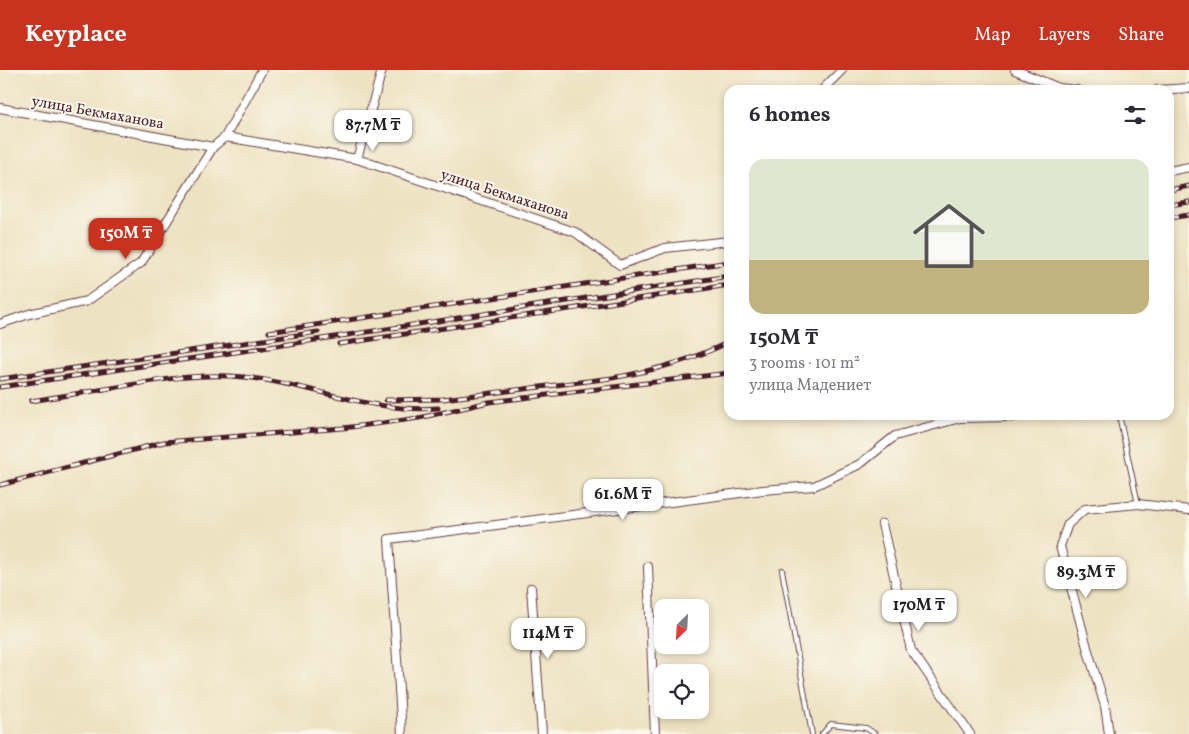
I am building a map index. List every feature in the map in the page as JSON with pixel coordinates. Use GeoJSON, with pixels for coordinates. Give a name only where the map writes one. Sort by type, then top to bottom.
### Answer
{"type":"FeatureCollection","features":[{"type":"Feature","properties":{"kind":"street"},"geometry":{"type":"LineString","coordinates":[[0,324],[29,314],[87,301],[141,264],[213,147],[225,137],[262,70]]}},
{"type":"Feature","properties":{"kind":"street"},"geometry":{"type":"LineString","coordinates":[[357,159],[382,70]]}},
{"type":"Feature","properties":{"kind":"street"},"geometry":{"type":"LineString","coordinates":[[827,85],[842,70]]}},
{"type":"Feature","properties":{"kind":"street"},"geometry":{"type":"LineString","coordinates":[[1015,70],[1051,85]]}},
{"type":"Feature","properties":{"kind":"street"},"geometry":{"type":"LineString","coordinates":[[1174,89],[1189,88]]}},
{"type":"Feature","properties":{"kind":"street","name":"улица Бекмаханова"},"geometry":{"type":"LineString","coordinates":[[0,108],[213,147]]}},
{"type":"Feature","properties":{"kind":"street","name":"улица Бекмаханова"},"geometry":{"type":"LineString","coordinates":[[225,137],[357,159],[575,232],[620,265],[666,248],[724,242]]}},
{"type":"Feature","properties":{"kind":"street"},"geometry":{"type":"LineString","coordinates":[[1174,170],[1189,167]]}},
{"type":"Feature","properties":{"kind":"street"},"geometry":{"type":"LineString","coordinates":[[402,734],[389,539],[763,490],[814,486],[860,464],[896,436],[953,420]]}},
{"type":"Feature","properties":{"kind":"street"},"geometry":{"type":"LineString","coordinates":[[1109,734],[1105,706],[1060,546],[1068,524],[1085,509],[1138,504],[1189,510]]}},
{"type":"Feature","properties":{"kind":"street"},"geometry":{"type":"LineString","coordinates":[[882,524],[912,650],[970,734]]}},
{"type":"Feature","properties":{"kind":"street"},"geometry":{"type":"LineString","coordinates":[[648,567],[655,734]]}},
{"type":"Feature","properties":{"kind":"street"},"geometry":{"type":"LineString","coordinates":[[531,588],[542,734]]}},
{"type":"Feature","properties":{"kind":"lane"},"geometry":{"type":"LineString","coordinates":[[1120,420],[1138,504]]}},
{"type":"Feature","properties":{"kind":"lane"},"geometry":{"type":"LineString","coordinates":[[782,570],[812,734]]}},
{"type":"Feature","properties":{"kind":"lane"},"geometry":{"type":"LineString","coordinates":[[822,734],[831,724],[866,728],[874,734]]}},
{"type":"Feature","properties":{"kind":"railway"},"geometry":{"type":"LineString","coordinates":[[1174,189],[1189,186]]}},
{"type":"Feature","properties":{"kind":"railway"},"geometry":{"type":"LineString","coordinates":[[1174,204],[1189,202]]}},
{"type":"Feature","properties":{"kind":"railway"},"geometry":{"type":"LineString","coordinates":[[1174,217],[1189,215]]}},
{"type":"Feature","properties":{"kind":"railway"},"geometry":{"type":"LineString","coordinates":[[269,332],[724,263]]}},
{"type":"Feature","properties":{"kind":"railway"},"geometry":{"type":"LineString","coordinates":[[0,387],[724,277]]}},
{"type":"Feature","properties":{"kind":"railway"},"geometry":{"type":"LineString","coordinates":[[339,344],[724,286]]}},
{"type":"Feature","properties":{"kind":"railway"},"geometry":{"type":"LineString","coordinates":[[0,379],[318,332]]}},
{"type":"Feature","properties":{"kind":"railway"},"geometry":{"type":"LineString","coordinates":[[386,400],[443,399],[612,378],[672,364],[724,344]]}},
{"type":"Feature","properties":{"kind":"railway"},"geometry":{"type":"LineString","coordinates":[[0,485],[164,442],[343,428],[419,418],[489,402],[724,374]]}},
{"type":"Feature","properties":{"kind":"railway"},"geometry":{"type":"LineString","coordinates":[[31,401],[169,379],[229,376],[268,380],[389,407],[413,409],[438,408]]}}]}
